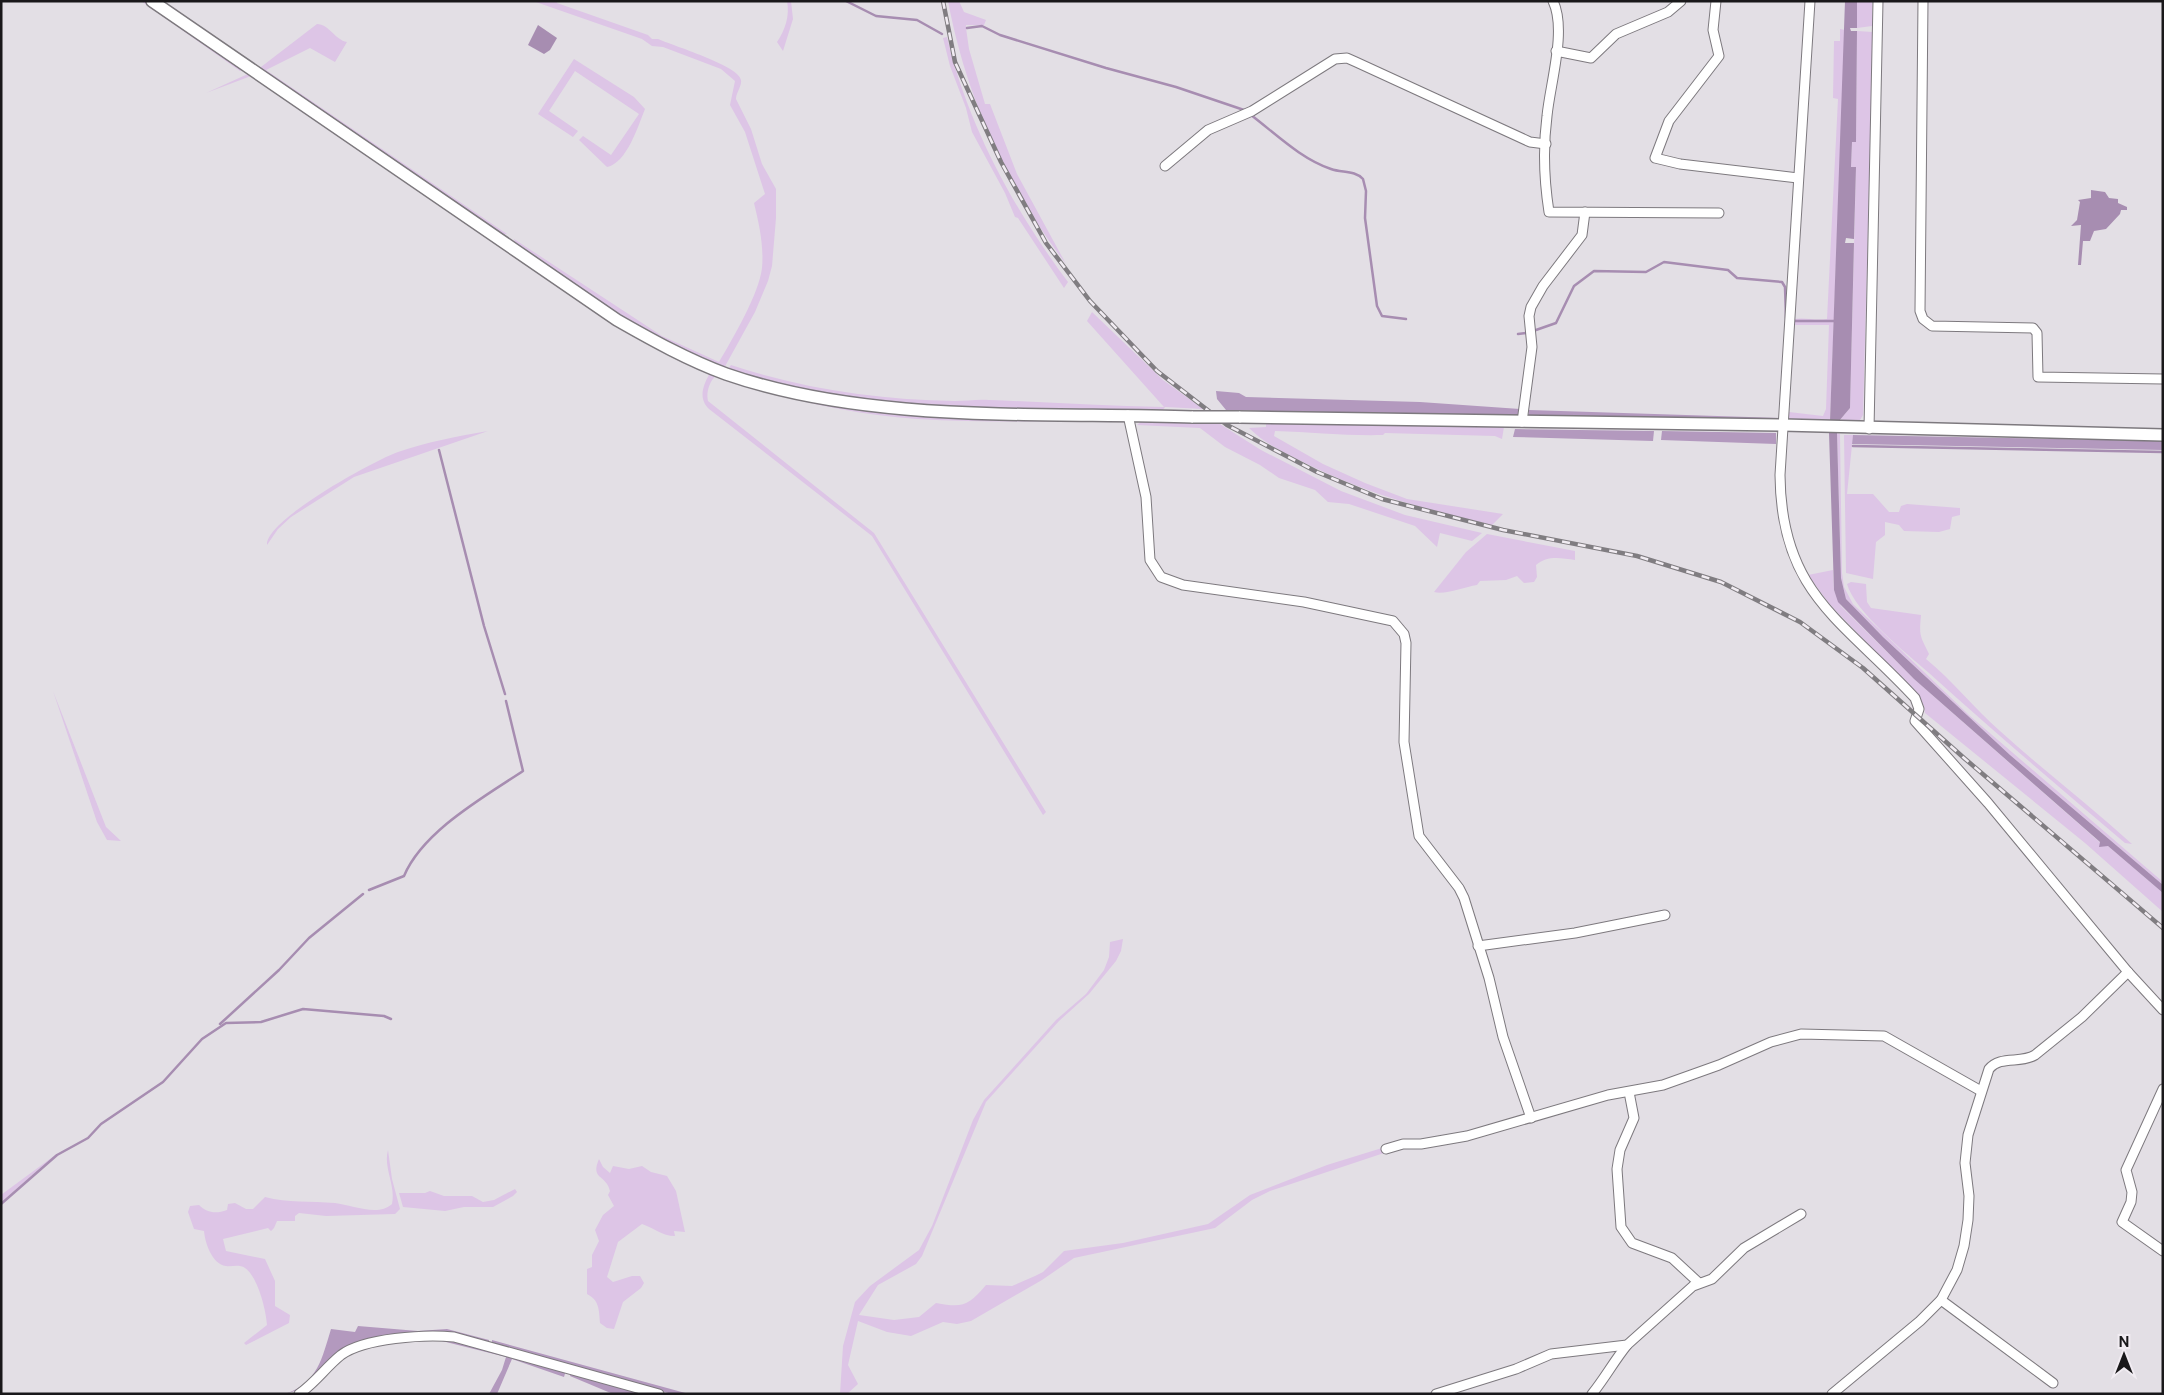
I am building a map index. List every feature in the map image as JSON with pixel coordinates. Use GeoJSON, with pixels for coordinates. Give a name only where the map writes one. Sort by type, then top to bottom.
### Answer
{"type":"FeatureCollection","features":[{"type":"Feature","properties":{"kind":"main road"},"geometry":{"type":"LineString","coordinates":[[152,1],[618,320],[680,354],[725,373],[804,394],[885,407],[1002,413],[1783,425],[2163,435]]}},
{"type":"Feature","properties":{"kind":"street"},"geometry":{"type":"LineString","coordinates":[[1553,1],[1557,19],[1556,52],[1547,118],[1545,184],[1549,212],[1719,213]]}},
{"type":"Feature","properties":{"kind":"street"},"geometry":{"type":"LineString","coordinates":[[1556,52],[1591,58],[1616,34],[1668,12],[1680,1]]}},
{"type":"Feature","properties":{"kind":"street"},"geometry":{"type":"LineString","coordinates":[[1716,1],[1714,30],[1719,56],[1669,121],[1655,158],[1680,164],[1798,178]]}},
{"type":"Feature","properties":{"kind":"street"},"geometry":{"type":"LineString","coordinates":[[1810,1],[1780,475],[1781,509],[1789,545],[1803,577],[1825,610],[1914,698],[1919,709],[1915,721],[1988,803],[2128,972],[2163,1010]]}},
{"type":"Feature","properties":{"kind":"street"},"geometry":{"type":"LineString","coordinates":[[1869,428],[1878,1]]}},
{"type":"Feature","properties":{"kind":"street"},"geometry":{"type":"LineString","coordinates":[[1923,1],[1920,311],[1923,319],[1932,326],[2033,328],[2037,333],[2038,377],[2163,379]]}},
{"type":"Feature","properties":{"kind":"street"},"geometry":{"type":"LineString","coordinates":[[1165,166],[1208,130],[1252,111],[1285,88],[1335,59],[1340,58],[1356,62],[1530,142],[1546,144]]}},
{"type":"Feature","properties":{"kind":"street"},"geometry":{"type":"LineString","coordinates":[[1522,422],[1532,347],[1529,316],[1531,307],[1543,286],[1582,236],[1584,212]]}},
{"type":"Feature","properties":{"kind":"street"},"geometry":{"type":"LineString","coordinates":[[1128,415],[1146,497],[1150,560],[1161,577],[1182,585],[1304,602],[1379,617],[1393,621],[1400,627],[1406,643],[1404,742],[1420,836],[1459,888],[1464,898],[1489,978],[1503,1037],[1531,1118]]}},
{"type":"Feature","properties":{"kind":"street"},"geometry":{"type":"LineString","coordinates":[[1478,946],[1575,932],[1665,915]]}},
{"type":"Feature","properties":{"kind":"street"},"geometry":{"type":"LineString","coordinates":[[1832,1394],[1920,1321],[1941,1300],[1958,1270],[1964,1246],[1969,1196],[1965,1170],[1966,1146],[1985,1075],[1992,1064],[2002,1061],[2027,1060],[2035,1055],[2082,1016],[2128,972]]}},
{"type":"Feature","properties":{"kind":"street"},"geometry":{"type":"LineString","coordinates":[[1386,1149],[1402,1144],[1421,1144],[1467,1136],[1608,1095],[1663,1085],[1719,1065],[1785,1037],[1818,1033],[1884,1036],[1981,1091]]}},
{"type":"Feature","properties":{"kind":"street"},"geometry":{"type":"LineString","coordinates":[[2163,1089],[2126,1170],[2132,1192],[2131,1202],[2122,1222],[2163,1251]]}},
{"type":"Feature","properties":{"kind":"street"},"geometry":{"type":"LineString","coordinates":[[1629,1092],[1634,1118],[1620,1150],[1616,1169],[1621,1227],[1632,1243],[1672,1258],[1699,1283]]}},
{"type":"Feature","properties":{"kind":"street"},"geometry":{"type":"LineString","coordinates":[[1592,1394],[1612,1369],[1627,1345],[1693,1286],[1712,1278],[1744,1248],[1801,1214]]}},
{"type":"Feature","properties":{"kind":"street"},"geometry":{"type":"LineString","coordinates":[[1941,1300],[2053,1383]]}},
{"type":"Feature","properties":{"kind":"street"},"geometry":{"type":"LineString","coordinates":[[299,1394],[340,1356],[356,1346],[379,1340],[440,1335],[454,1337],[654,1393]]}},
{"type":"Feature","properties":{"kind":"street"},"geometry":{"type":"LineString","coordinates":[[1436,1394],[1516,1369],[1560,1352],[1627,1345]]}},
{"type":"Feature","properties":{"kind":"shaded area"},"geometry":{"type":"Polygon","coordinates":[[[141,1],[146,1],[243,69],[240,71],[141,1]]]}},
{"type":"Feature","properties":{"kind":"shaded area"},"geometry":{"type":"Polygon","coordinates":[[[533,1],[557,1],[557,3],[648,35],[652,39],[658,39],[704,56],[738,74],[741,85],[736,99],[751,129],[762,164],[776,189],[776,218],[772,266],[768,281],[755,312],[723,370],[629,322],[516,246],[514,239],[662,336],[719,362],[751,303],[762,268],[762,243],[754,203],[765,194],[745,132],[730,105],[735,81],[721,69],[663,47],[652,46],[642,39],[533,1]]]}},
{"type":"Feature","properties":{"kind":"shaded area"},"geometry":{"type":"Polygon","coordinates":[[[787,1],[791,1],[793,19],[783,51],[777,42],[786,23],[787,1]]]}},
{"type":"Feature","properties":{"kind":"shaded area"},"geometry":{"type":"Polygon","coordinates":[[[948,1],[959,1],[964,12],[986,20],[984,25],[966,25],[969,49],[985,104],[990,104],[1017,174],[1066,264],[1025,204],[992,140],[966,72],[948,1]]]}},
{"type":"Feature","properties":{"kind":"shaded area"},"geometry":{"type":"Polygon","coordinates":[[[1845,1],[1857,1],[1857,28],[1850,28],[1851,31],[1857,31],[1856,142],[1852,142],[1851,167],[1856,167],[1854,239],[1846,238],[1845,243],[1854,243],[1850,408],[1839,421],[1830,421],[1845,1]]]}},
{"type":"Feature","properties":{"kind":"shaded area"},"geometry":{"type":"Polygon","coordinates":[[[1857,1],[1872,1],[1872,26],[1857,28],[1857,1]]]}},
{"type":"Feature","properties":{"kind":"shaded area"},"geometry":{"type":"Polygon","coordinates":[[[317,24],[325,27],[347,42],[335,62],[310,48],[266,70],[507,234],[500,235],[260,69],[317,24]]]}},
{"type":"Feature","properties":{"kind":"shaded area"},"geometry":{"type":"Polygon","coordinates":[[[538,25],[557,38],[550,50],[544,54],[528,45],[538,25]]]}},
{"type":"Feature","properties":{"kind":"shaded area"},"geometry":{"type":"Polygon","coordinates":[[[1840,29],[1845,30],[1830,421],[1788,423],[1789,412],[1823,416],[1826,409],[1829,325],[1794,325],[1794,319],[1827,319],[1838,99],[1833,98],[1834,41],[1840,41],[1840,29]]]}},
{"type":"Feature","properties":{"kind":"shaded area"},"geometry":{"type":"Polygon","coordinates":[[[1857,31],[1873,32],[1863,415],[1860,420],[1839,421],[1850,408],[1856,168],[1851,167],[1852,142],[1856,142],[1857,31]]]}},
{"type":"Feature","properties":{"kind":"shaded area"},"geometry":{"type":"Polygon","coordinates":[[[947,37],[967,103],[980,135],[1029,226],[1068,282],[1064,288],[1018,218],[1015,217],[1005,193],[972,132],[966,108],[950,66],[943,38],[947,37]]]}},
{"type":"Feature","properties":{"kind":"shaded area"},"geometry":{"type":"Polygon","coordinates":[[[574,59],[634,97],[645,109],[626,151],[620,159],[607,167],[579,140],[583,136],[611,155],[639,114],[575,71],[549,111],[578,131],[573,137],[538,114],[574,59]]]}},
{"type":"Feature","properties":{"kind":"shaded area"},"geometry":{"type":"Polygon","coordinates":[[[250,73],[605,318],[251,76],[206,93],[250,73]]]}},
{"type":"Feature","properties":{"kind":"shaded area"},"geometry":{"type":"Polygon","coordinates":[[[2091,190],[2105,192],[2109,198],[2118,199],[2118,203],[2127,207],[2127,210],[2121,210],[2120,214],[2106,229],[2094,231],[2090,241],[2083,241],[2081,265],[2078,265],[2081,225],[2071,226],[2077,220],[2080,202],[2078,200],[2091,198],[2091,190]]]}},
{"type":"Feature","properties":{"kind":"shaded area"},"geometry":{"type":"Polygon","coordinates":[[[1092,312],[1163,380],[1203,409],[1165,407],[1163,410],[935,407],[877,403],[787,386],[728,369],[731,365],[814,387],[898,398],[1164,407],[1087,321],[1092,312]]]}},
{"type":"Feature","properties":{"kind":"shaded area"},"geometry":{"type":"Polygon","coordinates":[[[711,371],[795,397],[1105,418],[1115,421],[1016,422],[891,417],[815,404],[716,376],[710,384],[708,391],[708,401],[874,533],[1046,812],[1043,815],[872,536],[709,409],[703,400],[703,390],[711,371]]]}},
{"type":"Feature","properties":{"kind":"shaded area"},"geometry":{"type":"Polygon","coordinates":[[[1216,391],[1239,393],[1246,397],[1420,402],[1520,409],[1519,418],[1226,410],[1217,399],[1216,391]]]}},
{"type":"Feature","properties":{"kind":"shaded area"},"geometry":{"type":"Polygon","coordinates":[[[1529,410],[1780,418],[1780,423],[1528,418],[1529,410]]]}},
{"type":"Feature","properties":{"kind":"shaded area"},"geometry":{"type":"Polygon","coordinates":[[[1143,420],[1220,424],[1261,450],[1341,491],[1405,515],[1482,533],[1472,541],[1440,533],[1437,547],[1415,526],[1349,504],[1328,502],[1315,490],[1279,478],[1260,465],[1225,447],[1200,428],[1137,425],[1143,420]]]}},
{"type":"Feature","properties":{"kind":"shaded area"},"geometry":{"type":"Polygon","coordinates":[[[1266,423],[1504,427],[1502,439],[1495,436],[1385,433],[1383,435],[1356,435],[1275,431],[1274,436],[1323,464],[1407,499],[1503,514],[1492,525],[1417,506],[1344,481],[1266,442],[1249,428],[1266,427],[1266,423]]]}},
{"type":"Feature","properties":{"kind":"shaded area"},"geometry":{"type":"Polygon","coordinates":[[[1515,429],[1654,431],[1653,441],[1513,437],[1515,429]]]}},
{"type":"Feature","properties":{"kind":"shaded area"},"geometry":{"type":"Polygon","coordinates":[[[488,431],[354,477],[291,517],[278,529],[267,545],[271,534],[283,521],[323,492],[368,466],[409,448],[488,431]]]}},
{"type":"Feature","properties":{"kind":"shaded area"},"geometry":{"type":"Polygon","coordinates":[[[1662,431],[1776,433],[1776,444],[1661,440],[1662,431]]]}},
{"type":"Feature","properties":{"kind":"shaded area"},"geometry":{"type":"Polygon","coordinates":[[[1829,433],[1837,433],[1841,578],[1846,599],[1883,637],[2010,755],[2163,885],[2163,893],[2108,846],[2099,847],[2100,842],[1914,679],[1838,602],[1834,590],[1829,433]]]}},
{"type":"Feature","properties":{"kind":"shaded area"},"geometry":{"type":"Polygon","coordinates":[[[1837,433],[1840,434],[1842,573],[1844,587],[1853,604],[1970,716],[2163,882],[2163,885],[2010,755],[1883,637],[1846,599],[1841,578],[1837,433]]]}},
{"type":"Feature","properties":{"kind":"shaded area"},"geometry":{"type":"Polygon","coordinates":[[[1844,435],[1853,435],[1847,494],[1873,494],[1889,512],[1899,512],[1901,506],[1907,504],[1960,508],[1960,515],[1952,517],[1950,529],[1939,532],[1904,531],[1899,525],[1885,522],[1885,535],[1876,542],[1873,579],[1846,573],[1844,435]]]}},
{"type":"Feature","properties":{"kind":"shaded area"},"geometry":{"type":"Polygon","coordinates":[[[1853,435],[2163,441],[2163,450],[1852,444],[1853,435]]]}},
{"type":"Feature","properties":{"kind":"shaded area"},"geometry":{"type":"Polygon","coordinates":[[[1487,534],[1575,551],[1575,560],[1554,558],[1540,562],[1536,565],[1537,577],[1534,582],[1524,583],[1517,576],[1506,580],[1480,581],[1477,585],[1449,592],[1434,592],[1466,552],[1487,534]]]}},
{"type":"Feature","properties":{"kind":"shaded area"},"geometry":{"type":"Polygon","coordinates":[[[1833,570],[1834,590],[1841,606],[1914,679],[2104,846],[2108,846],[2163,893],[2163,912],[2085,843],[1925,713],[1924,706],[1917,694],[1830,605],[1808,575],[1833,570]]]}},
{"type":"Feature","properties":{"kind":"shaded area"},"geometry":{"type":"Polygon","coordinates":[[[1851,582],[1866,584],[1867,602],[1871,608],[1921,615],[1921,636],[1929,654],[1926,659],[2000,731],[2132,844],[2125,843],[1882,632],[1852,595],[1847,584],[1851,582]]]}},
{"type":"Feature","properties":{"kind":"shaded area"},"geometry":{"type":"Polygon","coordinates":[[[53,691],[106,827],[121,841],[107,840],[97,822],[53,691]]]}},
{"type":"Feature","properties":{"kind":"shaded area"},"geometry":{"type":"Polygon","coordinates":[[[1123,939],[1121,951],[1116,961],[1089,994],[1059,1021],[986,1102],[922,1256],[916,1264],[878,1285],[859,1315],[894,1320],[919,1317],[936,1303],[964,1304],[986,1285],[1012,1286],[1043,1272],[1064,1251],[1123,1243],[1208,1224],[1250,1195],[1327,1165],[1382,1148],[1384,1153],[1270,1191],[1252,1200],[1215,1228],[1074,1258],[1042,1280],[971,1321],[957,1324],[943,1322],[911,1336],[887,1332],[858,1321],[848,1365],[858,1384],[847,1394],[840,1394],[843,1346],[855,1302],[870,1286],[919,1250],[932,1226],[973,1120],[984,1100],[1056,1020],[1086,994],[1104,970],[1109,957],[1110,942],[1123,939]]]}},
{"type":"Feature","properties":{"kind":"shaded area"},"geometry":{"type":"Polygon","coordinates":[[[388,1150],[392,1179],[400,1209],[395,1214],[326,1216],[299,1213],[295,1216],[295,1221],[277,1221],[271,1231],[268,1228],[223,1239],[226,1251],[265,1259],[275,1281],[275,1306],[290,1315],[289,1323],[246,1345],[244,1343],[267,1325],[263,1303],[257,1286],[250,1272],[245,1268],[221,1264],[213,1257],[204,1231],[194,1229],[188,1212],[190,1206],[199,1205],[205,1210],[219,1212],[227,1210],[228,1204],[235,1203],[246,1209],[253,1209],[265,1197],[291,1201],[335,1203],[380,1210],[392,1204],[393,1197],[387,1163],[388,1150]]]}},
{"type":"Feature","properties":{"kind":"shaded area"},"geometry":{"type":"Polygon","coordinates":[[[58,1153],[1,1202],[1,1195],[58,1153]]]}},
{"type":"Feature","properties":{"kind":"shaded area"},"geometry":{"type":"Polygon","coordinates":[[[599,1159],[603,1167],[610,1173],[613,1166],[629,1169],[642,1166],[651,1172],[667,1176],[676,1191],[685,1232],[674,1231],[675,1236],[670,1236],[642,1224],[618,1242],[607,1277],[613,1282],[632,1276],[640,1276],[644,1283],[641,1288],[623,1302],[614,1329],[607,1328],[600,1323],[599,1309],[596,1302],[587,1294],[587,1269],[592,1267],[592,1255],[599,1241],[595,1230],[603,1215],[614,1206],[608,1195],[610,1191],[608,1186],[597,1174],[596,1170],[599,1159]]]}},
{"type":"Feature","properties":{"kind":"shaded area"},"geometry":{"type":"Polygon","coordinates":[[[515,1189],[517,1192],[513,1196],[493,1207],[464,1207],[445,1211],[403,1207],[399,1193],[425,1193],[430,1191],[444,1196],[472,1196],[483,1202],[494,1200],[515,1189]]]}},
{"type":"Feature","properties":{"kind":"shaded area"},"geometry":{"type":"Polygon","coordinates":[[[358,1326],[418,1331],[447,1329],[489,1340],[489,1343],[439,1331],[362,1341],[354,1344],[301,1389],[285,1394],[305,1383],[312,1376],[321,1359],[331,1329],[355,1332],[358,1326]]]}},
{"type":"Feature","properties":{"kind":"shaded area"},"geometry":{"type":"Polygon","coordinates":[[[440,1337],[566,1370],[564,1377],[512,1359],[497,1394],[489,1394],[502,1370],[506,1357],[438,1340],[440,1337]]]}},
{"type":"Feature","properties":{"kind":"shaded area"},"geometry":{"type":"Polygon","coordinates":[[[492,1340],[689,1394],[672,1394],[492,1344],[492,1340]]]}},
{"type":"Feature","properties":{"kind":"shaded area"},"geometry":{"type":"Polygon","coordinates":[[[571,1372],[647,1394],[613,1394],[570,1376],[571,1372]]]}},
{"type":"Feature","properties":{"kind":"waterway"},"geometry":{"type":"LineString","coordinates":[[846,1],[876,16],[917,20],[942,34]]}},
{"type":"Feature","properties":{"kind":"waterway"},"geometry":{"type":"LineString","coordinates":[[967,28],[982,26],[1000,35],[1106,68],[1176,87],[1244,110]]}},
{"type":"Feature","properties":{"kind":"waterway"},"geometry":{"type":"LineString","coordinates":[[1251,115],[1309,159],[1331,169],[1356,174],[1363,179],[1366,191],[1365,218],[1377,306],[1382,316],[1406,319]]}},
{"type":"Feature","properties":{"kind":"waterway"},"geometry":{"type":"LineString","coordinates":[[1536,330],[1556,323],[1574,286],[1594,271],[1646,272],[1664,262],[1728,270],[1737,278],[1782,282],[1785,287],[1786,318]]}},
{"type":"Feature","properties":{"kind":"waterway"},"geometry":{"type":"LineString","coordinates":[[1795,321],[1836,321]]}},
{"type":"Feature","properties":{"kind":"waterway"},"geometry":{"type":"LineString","coordinates":[[1518,334],[1526,333]]}},
{"type":"Feature","properties":{"kind":"waterway"},"geometry":{"type":"LineString","coordinates":[[1853,446],[2163,452]]}},
{"type":"Feature","properties":{"kind":"waterway"},"geometry":{"type":"LineString","coordinates":[[439,450],[484,626],[505,694]]}},
{"type":"Feature","properties":{"kind":"waterway"},"geometry":{"type":"LineString","coordinates":[[369,890],[404,876],[425,844],[440,830],[456,816],[523,771],[506,701]]}},
{"type":"Feature","properties":{"kind":"waterway"},"geometry":{"type":"LineString","coordinates":[[220,1024],[279,970],[309,938],[363,894]]}},
{"type":"Feature","properties":{"kind":"waterway"},"geometry":{"type":"LineString","coordinates":[[1,1204],[57,1155],[88,1138],[101,1124],[163,1082],[202,1039],[226,1023],[261,1022],[303,1009],[384,1016],[391,1019]]}},
{"type":"Feature","properties":{"kind":"railway"},"geometry":{"type":"LineString","coordinates":[[943,1],[955,62],[1001,162],[1046,243],[1090,301],[1157,371],[1227,425],[1317,472],[1382,499],[1503,530],[1637,556],[1721,582],[1800,622],[1863,668],[1964,758],[2163,928]]}}]}
